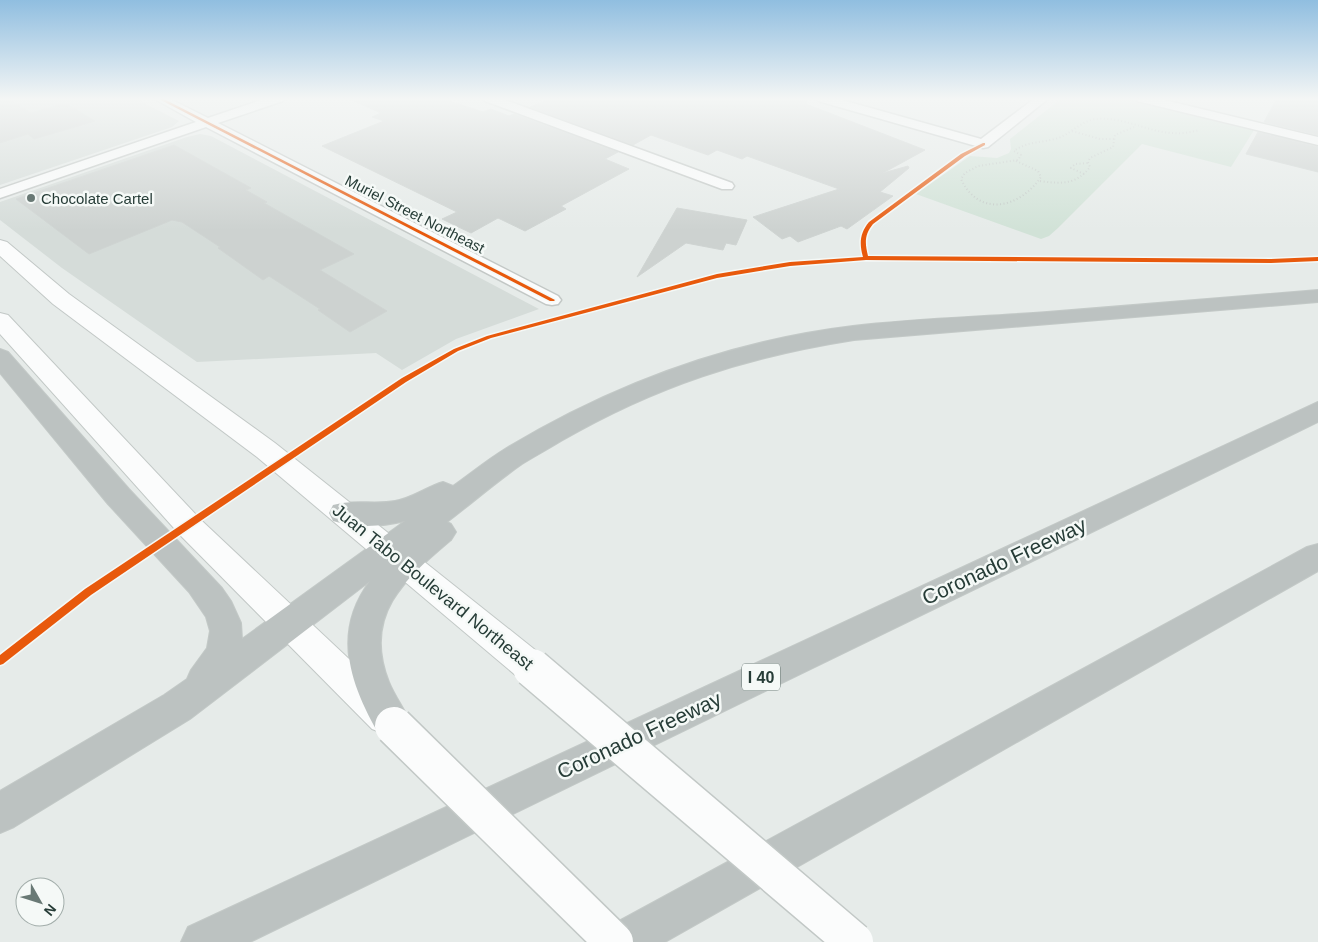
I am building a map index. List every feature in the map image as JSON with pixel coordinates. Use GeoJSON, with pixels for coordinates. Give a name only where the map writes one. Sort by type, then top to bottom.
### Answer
{"type":"FeatureCollection","features":[{"type":"Feature","properties":{"kind":"highway"},"geometry":{"type":"LineString","coordinates":[[342,513],[383,515],[412,509],[437,497],[502,452],[544,426],[626,385],[692,361],[751,344],[770,340],[796,342],[875,331],[917,330],[1318,296]]}},
{"type":"Feature","properties":{"kind":"highway"},"geometry":{"type":"LineString","coordinates":[[0,813],[177,707],[290,624],[396,557],[546,455],[628,410],[721,374],[782,358],[792,351],[796,342]]}},
{"type":"Feature","properties":{"kind":"highway"},"geometry":{"type":"LineString","coordinates":[[0,358],[135,515],[210,595],[222,614],[226,636],[219,659],[202,682],[177,707]]}},
{"type":"Feature","properties":{"kind":"highway","name":"Coronado Freeway"},"geometry":{"type":"LineString","coordinates":[[203,942],[1318,411]]}},
{"type":"Feature","properties":{"kind":"highway"},"geometry":{"type":"LineString","coordinates":[[623,942],[1318,556]]}},
{"type":"Feature","properties":{"kind":"highway"},"geometry":{"type":"LineString","coordinates":[[394,726],[370,684],[364,655],[364,639],[372,609],[396,557]]}},
{"type":"Feature","properties":{"kind":"main road","name":"Juan Tabo Boulevard Northeast"},"geometry":{"type":"LineString","coordinates":[[0,246],[61,299],[253,440],[532,668],[854,942]]}},
{"type":"Feature","properties":{"kind":"main road"},"geometry":{"type":"LineString","coordinates":[[0,320],[191,528],[614,942]]}},
{"type":"Feature","properties":{"kind":"street"},"geometry":{"type":"LineString","coordinates":[[0,194],[152,142]]}},
{"type":"Feature","properties":{"kind":"street","name":"Muriel Street Northeast"},"geometry":{"type":"LineString","coordinates":[[245,142],[552,300]]}},
{"type":"Feature","properties":{"kind":"street"},"geometry":{"type":"LineString","coordinates":[[608,142],[727,186]]}},
{"type":"Feature","properties":{"kind":"path"},"geometry":{"type":"LineString","coordinates":[[1016,161],[1021,158],[1021,154],[1014,151],[1020,146],[1038,142]]}},
{"type":"Feature","properties":{"kind":"path"},"geometry":{"type":"LineString","coordinates":[[1039,181],[1071,183],[1080,180],[1090,167],[1088,163],[1093,156],[1113,147],[1115,142]]}},
{"type":"Feature","properties":{"kind":"path"},"geometry":{"type":"LineString","coordinates":[[1016,161],[1027,164],[1038,171],[1041,177],[1039,181],[1018,201],[1000,205],[975,199],[967,192],[961,179],[967,171],[977,166],[1016,161]]}},
{"type":"Feature","properties":{"kind":"path"},"geometry":{"type":"LineString","coordinates":[[1084,174],[1071,168],[1075,164],[1088,163]]}},
{"type":"Feature","properties":{"kind":"path"},"geometry":{"type":"LineString","coordinates":[[967,192],[973,191]]}},
{"type":"Feature","properties":{"kind":"shaded area"},"geometry":{"type":"Polygon","coordinates":[[[0,142],[128,142],[0,185],[0,142]]]}},
{"type":"Feature","properties":{"kind":"shaded area"},"geometry":{"type":"Polygon","coordinates":[[[173,142],[222,142],[539,309],[456,339],[402,370],[376,353],[197,362],[62,268],[0,220],[0,202],[173,142]]]}},
{"type":"Feature","properties":{"kind":"green space"},"geometry":{"type":"Polygon","coordinates":[[[1010,142],[1247,142],[1231,167],[1142,144],[1058,228],[1049,236],[1041,239],[916,194],[970,156],[997,158],[1009,153],[1011,149],[1010,142]]]}},
{"type":"Feature","properties":{"kind":"building"},"geometry":{"type":"Polygon","coordinates":[[[332,142],[591,142],[618,152],[605,159],[629,169],[561,206],[566,209],[525,231],[498,218],[471,233],[442,219],[457,212],[322,146],[332,142]]]}},
{"type":"Feature","properties":{"kind":"building"},"geometry":{"type":"Polygon","coordinates":[[[625,142],[638,142],[633,145],[625,142]]]}},
{"type":"Feature","properties":{"kind":"building"},"geometry":{"type":"Polygon","coordinates":[[[671,142],[904,142],[925,150],[883,173],[908,166],[909,168],[880,192],[893,196],[847,229],[841,226],[798,242],[790,236],[782,239],[753,217],[839,189],[747,156],[742,159],[717,150],[708,155],[671,142]]]}},
{"type":"Feature","properties":{"kind":"building"},"geometry":{"type":"Polygon","coordinates":[[[1253,142],[1298,142],[1318,147],[1318,172],[1246,154],[1253,142]]]}},
{"type":"Feature","properties":{"kind":"building"},"geometry":{"type":"Polygon","coordinates":[[[174,145],[251,188],[246,190],[267,202],[264,203],[354,254],[320,270],[387,311],[350,332],[318,310],[320,309],[269,276],[263,280],[218,248],[220,247],[182,222],[172,220],[89,254],[16,199],[174,145]]]}},
{"type":"Feature","properties":{"kind":"building"},"geometry":{"type":"Polygon","coordinates":[[[677,208],[747,220],[736,245],[726,243],[723,250],[686,243],[637,277],[677,208]]]}},
{"type":"Feature","properties":{"kind":"cycle path"},"geometry":{"type":"LineString","coordinates":[[245,142],[552,300]]}},
{"type":"Feature","properties":{"kind":"cycle path"},"geometry":{"type":"LineString","coordinates":[[866,258],[863,240],[867,227],[871,223],[963,155],[983,144]]}},
{"type":"Feature","properties":{"kind":"cycle path"},"geometry":{"type":"LineString","coordinates":[[0,661],[88,592],[404,380],[456,350],[489,337],[717,276],[790,264],[866,258],[1271,261],[1318,259]]}},
{"type":"Feature","properties":{"kind":"place","name":"Chocolate Cartel"},"geometry":{"type":"Point","coordinates":[31,198]}}]}
